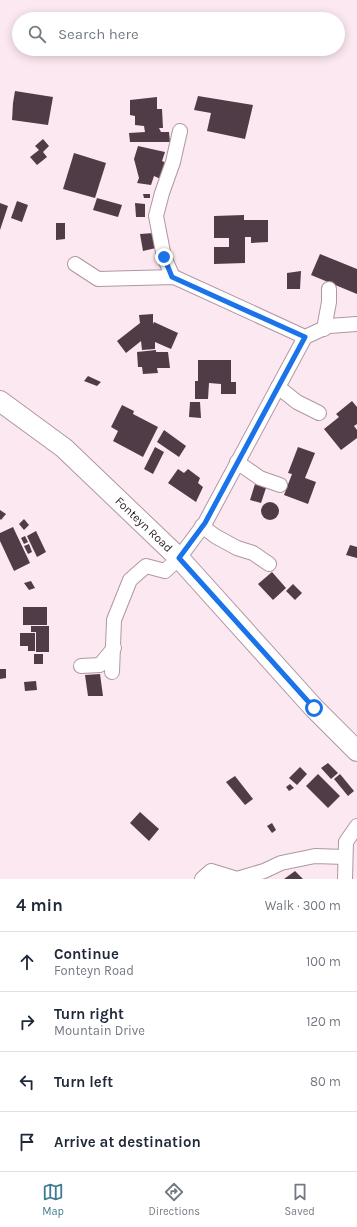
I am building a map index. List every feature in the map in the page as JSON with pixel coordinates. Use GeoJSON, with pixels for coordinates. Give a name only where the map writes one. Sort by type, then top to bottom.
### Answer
{"type":"FeatureCollection","features":[{"type":"Feature","properties":{"kind":"street"},"geometry":{"type":"LineString","coordinates":[[172,277],[164,257],[156,216],[173,162],[180,131]]}},
{"type":"Feature","properties":{"kind":"street"},"geometry":{"type":"LineString","coordinates":[[75,264],[98,279],[172,277],[305,337]]}},
{"type":"Feature","properties":{"kind":"street"},"geometry":{"type":"LineString","coordinates":[[324,329],[330,302],[329,289]]}},
{"type":"Feature","properties":{"kind":"street"},"geometry":{"type":"LineString","coordinates":[[112,672],[114,620],[130,580],[146,566],[165,570],[179,558],[202,526],[305,337],[329,326],[357,324]]}},
{"type":"Feature","properties":{"kind":"street"},"geometry":{"type":"LineString","coordinates":[[278,387],[297,402],[319,413]]}},
{"type":"Feature","properties":{"kind":"street","name":"Fonteyn Road"},"geometry":{"type":"LineString","coordinates":[[0,401],[64,448],[179,558],[314,708],[357,751]]}},
{"type":"Feature","properties":{"kind":"street"},"geometry":{"type":"LineString","coordinates":[[237,462],[260,478],[280,485]]}},
{"type":"Feature","properties":{"kind":"street"},"geometry":{"type":"LineString","coordinates":[[202,526],[215,536],[236,548],[253,553],[270,564]]}},
{"type":"Feature","properties":{"kind":"street"},"geometry":{"type":"LineString","coordinates":[[81,666],[100,665],[114,648]]}},
{"type":"Feature","properties":{"kind":"street"},"geometry":{"type":"LineString","coordinates":[[345,879],[346,842],[357,826]]}},
{"type":"Feature","properties":{"kind":"street"},"geometry":{"type":"LineString","coordinates":[[202,879],[211,871],[236,878],[264,871],[281,863],[315,856],[345,857]]}},
{"type":"Feature","properties":{"kind":"building"},"geometry":{"type":"Polygon","coordinates":[[[15,91],[53,97],[48,125],[12,120],[15,91]]]}},
{"type":"Feature","properties":{"kind":"building"},"geometry":{"type":"Polygon","coordinates":[[[198,96],[253,105],[245,139],[207,131],[211,113],[194,110],[198,96]]]}},
{"type":"Feature","properties":{"kind":"building"},"geometry":{"type":"Polygon","coordinates":[[[157,97],[157,109],[162,109],[163,128],[159,128],[161,132],[169,132],[170,142],[130,142],[129,133],[145,132],[144,126],[135,125],[135,116],[130,115],[130,100],[157,97]]]}},
{"type":"Feature","properties":{"kind":"building"},"geometry":{"type":"Polygon","coordinates":[[[43,139],[49,146],[43,152],[47,157],[37,165],[30,157],[39,150],[35,146],[43,139]]]}},
{"type":"Feature","properties":{"kind":"building"},"geometry":{"type":"Polygon","coordinates":[[[138,146],[165,152],[162,161],[166,163],[163,180],[154,176],[151,185],[137,183],[139,178],[134,159],[138,146]]]}},
{"type":"Feature","properties":{"kind":"building"},"geometry":{"type":"Polygon","coordinates":[[[74,153],[106,163],[95,198],[63,189],[74,153]]]}},
{"type":"Feature","properties":{"kind":"building"},"geometry":{"type":"Polygon","coordinates":[[[143,194],[150,194],[150,198],[144,198],[143,194]]]}},
{"type":"Feature","properties":{"kind":"building"},"geometry":{"type":"Polygon","coordinates":[[[97,198],[122,205],[118,217],[93,210],[97,198]]]}},
{"type":"Feature","properties":{"kind":"building"},"geometry":{"type":"Polygon","coordinates":[[[17,201],[28,205],[22,222],[11,218],[17,201]]]}},
{"type":"Feature","properties":{"kind":"building"},"geometry":{"type":"Polygon","coordinates":[[[0,203],[8,206],[0,230],[0,203]]]}},
{"type":"Feature","properties":{"kind":"building"},"geometry":{"type":"Polygon","coordinates":[[[135,203],[145,204],[145,217],[136,217],[135,203]]]}},
{"type":"Feature","properties":{"kind":"building"},"geometry":{"type":"Polygon","coordinates":[[[244,215],[244,220],[268,220],[268,242],[251,243],[251,237],[245,237],[245,263],[214,264],[214,247],[229,247],[229,238],[214,238],[214,216],[244,215]]]}},
{"type":"Feature","properties":{"kind":"building"},"geometry":{"type":"Polygon","coordinates":[[[56,223],[65,223],[65,239],[56,240],[56,223]]]}},
{"type":"Feature","properties":{"kind":"building"},"geometry":{"type":"Polygon","coordinates":[[[154,233],[156,248],[143,251],[140,234],[154,233]]]}},
{"type":"Feature","properties":{"kind":"building"},"geometry":{"type":"Polygon","coordinates":[[[320,254],[357,269],[357,294],[311,275],[320,254]]]}},
{"type":"Feature","properties":{"kind":"building"},"geometry":{"type":"Polygon","coordinates":[[[301,271],[300,289],[287,289],[287,273],[301,271]]]}},
{"type":"Feature","properties":{"kind":"building"},"geometry":{"type":"Polygon","coordinates":[[[153,314],[153,324],[154,322],[178,333],[171,349],[155,342],[155,349],[142,350],[141,341],[126,353],[117,341],[140,323],[139,315],[153,314]]]}},
{"type":"Feature","properties":{"kind":"building"},"geometry":{"type":"Polygon","coordinates":[[[156,350],[156,352],[168,352],[170,368],[157,368],[158,373],[143,374],[142,367],[138,367],[137,352],[156,350]]]}},
{"type":"Feature","properties":{"kind":"building"},"geometry":{"type":"Polygon","coordinates":[[[198,360],[231,360],[231,382],[236,382],[236,394],[221,394],[221,384],[209,383],[208,399],[195,399],[195,381],[198,381],[198,360]]]}},
{"type":"Feature","properties":{"kind":"building"},"geometry":{"type":"Polygon","coordinates":[[[88,376],[101,382],[97,386],[84,381],[88,376]]]}},
{"type":"Feature","properties":{"kind":"building"},"geometry":{"type":"Polygon","coordinates":[[[352,401],[357,407],[357,424],[354,426],[357,430],[357,438],[341,450],[324,429],[339,417],[336,414],[352,401]]]}},
{"type":"Feature","properties":{"kind":"building"},"geometry":{"type":"Polygon","coordinates":[[[190,402],[200,402],[201,418],[189,417],[190,402]]]}},
{"type":"Feature","properties":{"kind":"building"},"geometry":{"type":"Polygon","coordinates":[[[122,405],[134,411],[133,414],[158,427],[143,457],[113,441],[118,431],[111,427],[122,405]]]}},
{"type":"Feature","properties":{"kind":"building"},"geometry":{"type":"Polygon","coordinates":[[[164,430],[186,446],[179,457],[157,442],[164,430]]]}},
{"type":"Feature","properties":{"kind":"building"},"geometry":{"type":"Polygon","coordinates":[[[155,447],[164,452],[153,474],[144,469],[155,447]]]}},
{"type":"Feature","properties":{"kind":"building"},"geometry":{"type":"Polygon","coordinates":[[[298,447],[315,453],[305,478],[316,482],[308,504],[284,495],[292,474],[288,473],[298,447]]]}},
{"type":"Feature","properties":{"kind":"building"},"geometry":{"type":"Polygon","coordinates":[[[178,469],[184,473],[188,469],[200,478],[198,483],[203,487],[196,502],[168,483],[178,469]]]}},
{"type":"Feature","properties":{"kind":"building"},"geometry":{"type":"Polygon","coordinates":[[[255,484],[266,488],[261,503],[250,500],[255,484]]]}},
{"type":"Feature","properties":{"kind":"building"},"geometry":{"type":"Polygon","coordinates":[[[270,502],[276,505],[279,511],[276,517],[270,520],[264,517],[261,511],[264,505],[270,502]]]}},
{"type":"Feature","properties":{"kind":"building"},"geometry":{"type":"Polygon","coordinates":[[[0,510],[6,514],[1,520],[0,519],[0,510]]]}},
{"type":"Feature","properties":{"kind":"building"},"geometry":{"type":"Polygon","coordinates":[[[24,519],[29,525],[24,530],[19,524],[24,519]]]}},
{"type":"Feature","properties":{"kind":"building"},"geometry":{"type":"Polygon","coordinates":[[[13,527],[30,563],[14,571],[0,541],[0,533],[13,527]]]}},
{"type":"Feature","properties":{"kind":"building"},"geometry":{"type":"Polygon","coordinates":[[[36,531],[46,552],[37,557],[27,536],[36,531]]]}},
{"type":"Feature","properties":{"kind":"building"},"geometry":{"type":"Polygon","coordinates":[[[25,536],[28,542],[24,544],[21,538],[25,536]]]}},
{"type":"Feature","properties":{"kind":"building"},"geometry":{"type":"Polygon","coordinates":[[[29,544],[32,552],[28,554],[24,546],[29,544]]]}},
{"type":"Feature","properties":{"kind":"building"},"geometry":{"type":"Polygon","coordinates":[[[350,545],[357,547],[357,558],[346,555],[350,545]]]}},
{"type":"Feature","properties":{"kind":"building"},"geometry":{"type":"Polygon","coordinates":[[[272,572],[286,588],[273,600],[258,584],[272,572]]]}},
{"type":"Feature","properties":{"kind":"building"},"geometry":{"type":"Polygon","coordinates":[[[31,581],[35,588],[29,590],[24,583],[31,581]]]}},
{"type":"Feature","properties":{"kind":"building"},"geometry":{"type":"Polygon","coordinates":[[[293,584],[302,593],[295,600],[286,591],[293,584]]]}},
{"type":"Feature","properties":{"kind":"building"},"geometry":{"type":"Polygon","coordinates":[[[23,607],[47,607],[47,625],[23,625],[23,607]]]}},
{"type":"Feature","properties":{"kind":"building"},"geometry":{"type":"Polygon","coordinates":[[[31,626],[49,626],[49,652],[36,652],[36,632],[31,632],[31,626]]]}},
{"type":"Feature","properties":{"kind":"building"},"geometry":{"type":"Polygon","coordinates":[[[20,633],[35,633],[35,651],[28,651],[28,646],[20,646],[20,633]]]}},
{"type":"Feature","properties":{"kind":"building"},"geometry":{"type":"Polygon","coordinates":[[[34,654],[43,654],[43,664],[34,664],[34,654]]]}},
{"type":"Feature","properties":{"kind":"building"},"geometry":{"type":"Polygon","coordinates":[[[0,669],[6,669],[6,678],[0,679],[0,669]]]}},
{"type":"Feature","properties":{"kind":"building"},"geometry":{"type":"Polygon","coordinates":[[[100,674],[103,696],[88,696],[85,675],[100,674]]]}},
{"type":"Feature","properties":{"kind":"building"},"geometry":{"type":"Polygon","coordinates":[[[36,681],[37,690],[25,691],[24,682],[36,681]]]}},
{"type":"Feature","properties":{"kind":"building"},"geometry":{"type":"Polygon","coordinates":[[[328,763],[338,773],[331,779],[321,768],[328,763]]]}},
{"type":"Feature","properties":{"kind":"building"},"geometry":{"type":"Polygon","coordinates":[[[300,767],[307,774],[297,785],[289,778],[300,767]]]}},
{"type":"Feature","properties":{"kind":"building"},"geometry":{"type":"Polygon","coordinates":[[[318,774],[340,796],[328,808],[306,786],[318,774]]]}},
{"type":"Feature","properties":{"kind":"building"},"geometry":{"type":"Polygon","coordinates":[[[340,774],[354,791],[348,796],[334,779],[340,774]]]}},
{"type":"Feature","properties":{"kind":"building"},"geometry":{"type":"Polygon","coordinates":[[[235,776],[253,799],[245,805],[226,782],[235,776]]]}},
{"type":"Feature","properties":{"kind":"building"},"geometry":{"type":"Polygon","coordinates":[[[290,784],[294,788],[289,791],[286,787],[290,784]]]}},
{"type":"Feature","properties":{"kind":"building"},"geometry":{"type":"Polygon","coordinates":[[[140,812],[159,829],[149,841],[130,823],[140,812]]]}},
{"type":"Feature","properties":{"kind":"building"},"geometry":{"type":"Polygon","coordinates":[[[272,823],[276,830],[272,833],[267,826],[272,823]]]}},
{"type":"Feature","properties":{"kind":"building"},"geometry":{"type":"Polygon","coordinates":[[[295,871],[303,879],[284,879],[295,871]]]}},
{"type":"Feature","properties":{"kind":"route"},"geometry":{"type":"LineString","coordinates":[[164,257],[172,277],[305,337],[205,523],[179,558],[314,708]]}}]}
